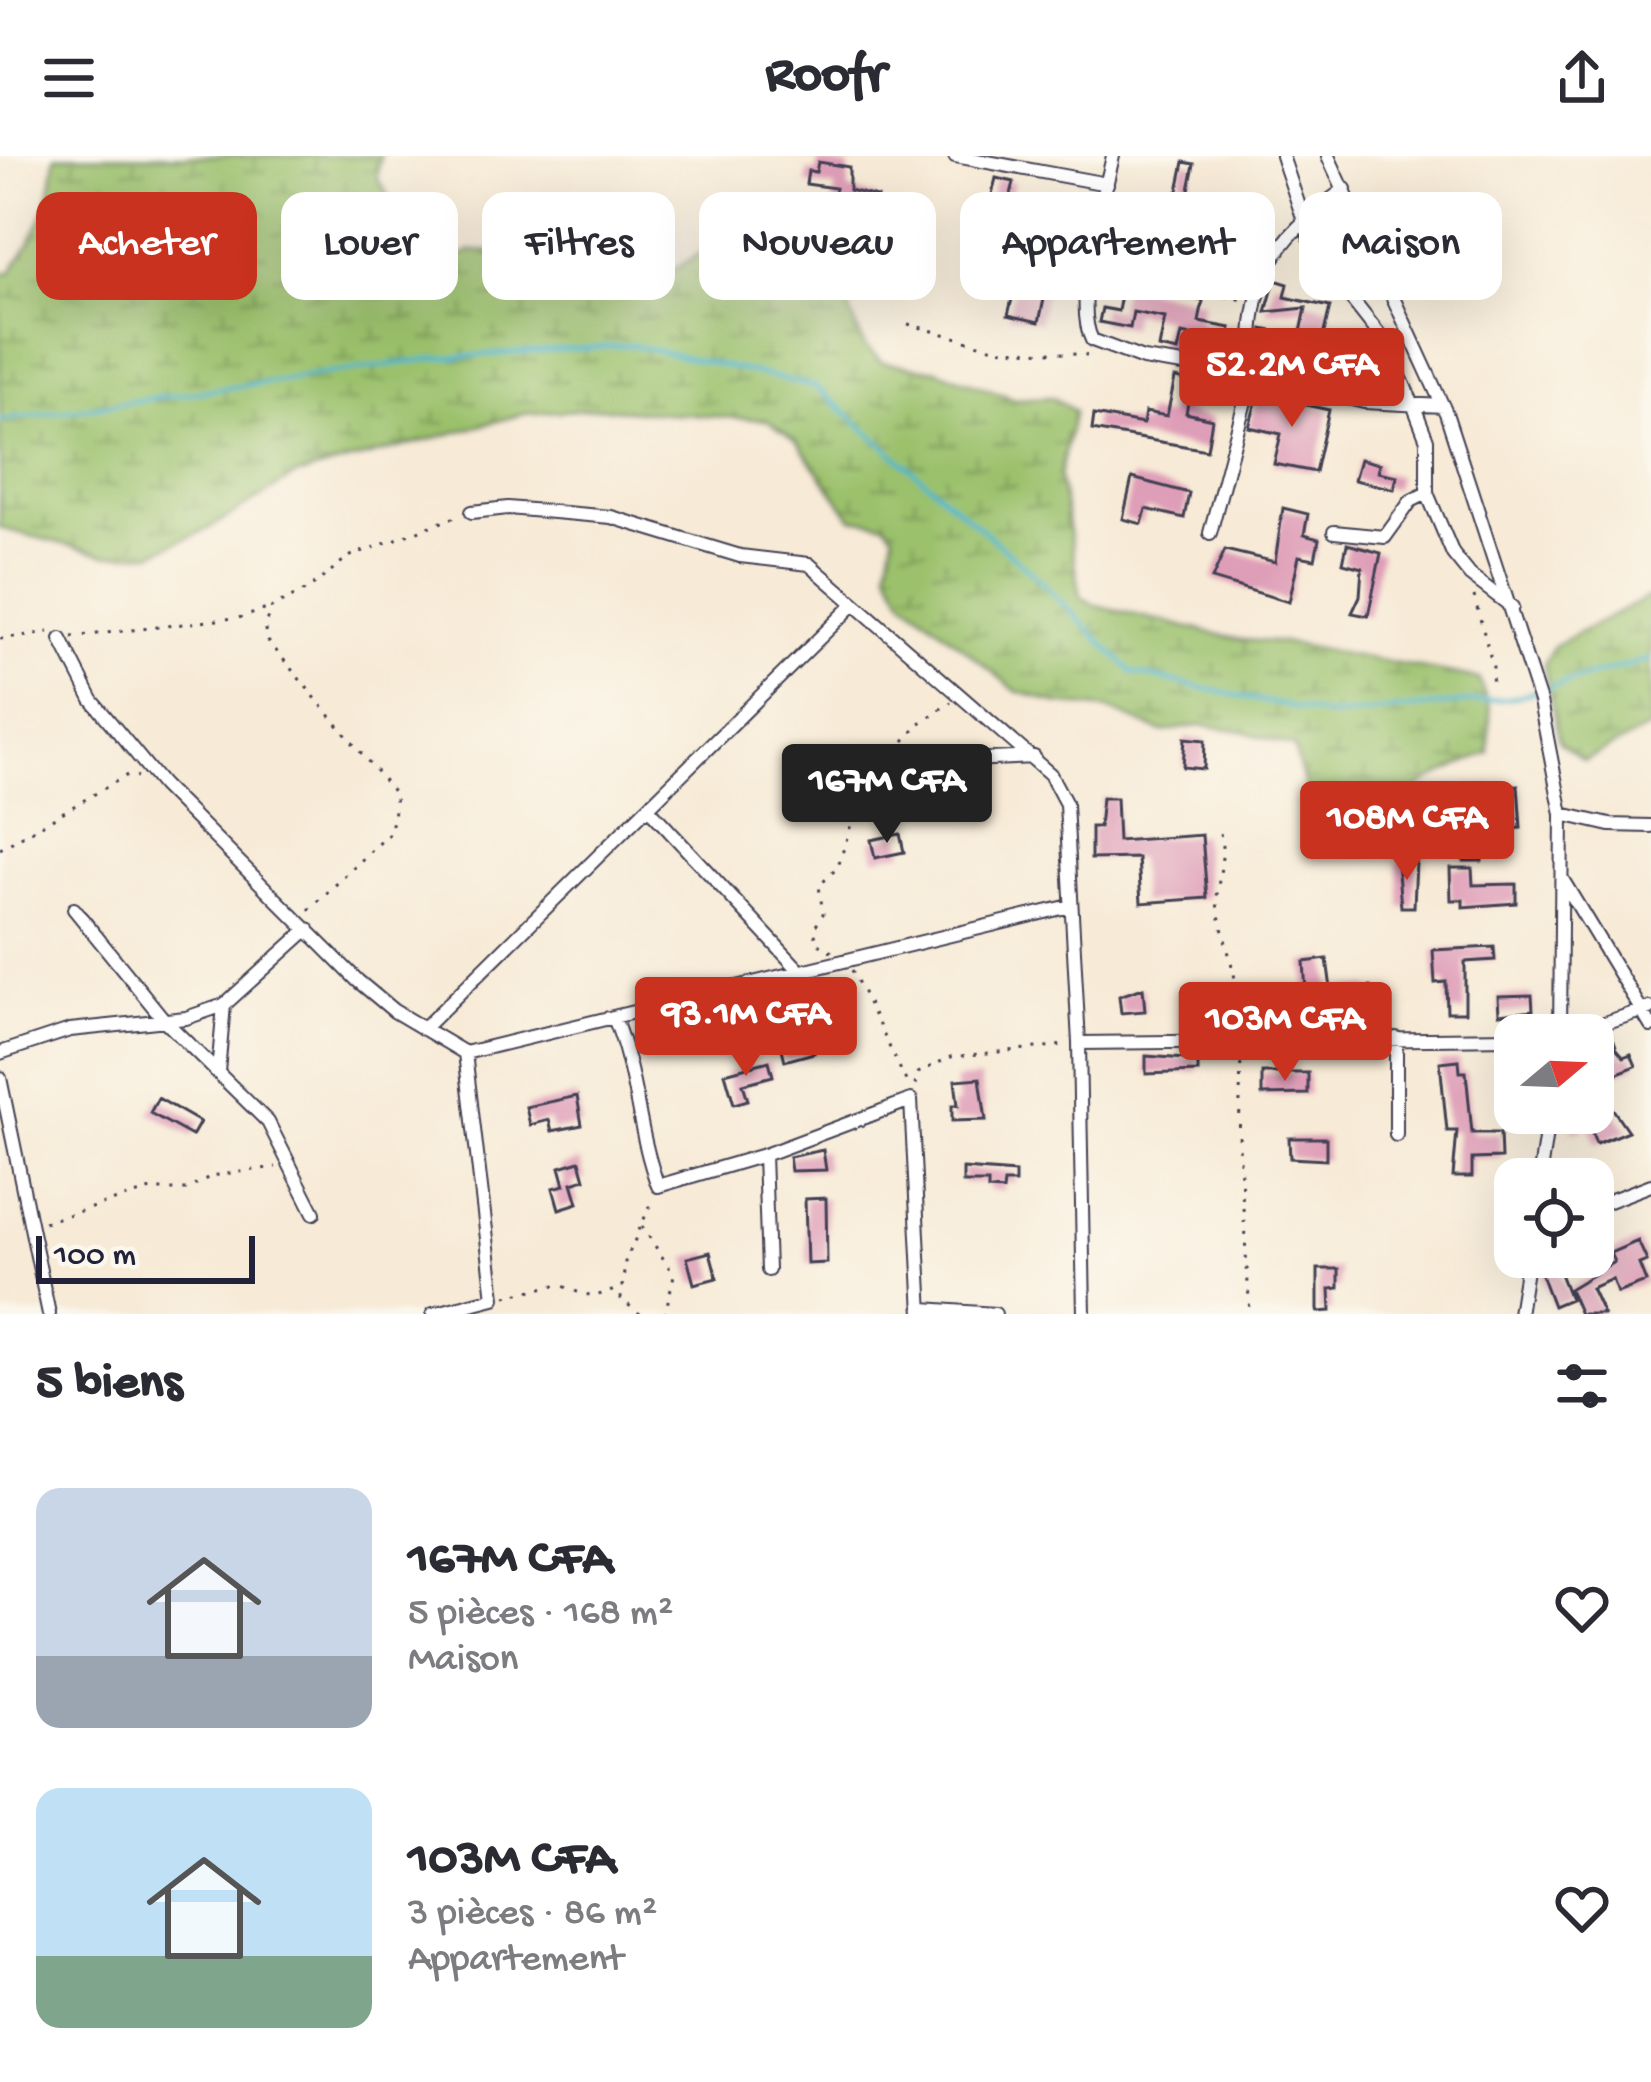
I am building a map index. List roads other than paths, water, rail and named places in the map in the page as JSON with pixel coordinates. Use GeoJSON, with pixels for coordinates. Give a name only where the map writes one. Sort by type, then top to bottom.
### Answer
{"type":"FeatureCollection","features":[{"type":"Feature","properties":{"kind":"street"},"geometry":{"type":"LineString","coordinates":[[955,156],[1107,184]]}},
{"type":"Feature","properties":{"kind":"street"},"geometry":{"type":"LineString","coordinates":[[1113,156],[1084,319],[1099,346],[1143,359],[1252,375],[1342,398],[1415,409],[1443,406]]}},
{"type":"Feature","properties":{"kind":"street"},"geometry":{"type":"LineString","coordinates":[[1282,156],[1299,212]]}},
{"type":"Feature","properties":{"kind":"street"},"geometry":{"type":"LineString","coordinates":[[1328,156],[1443,406],[1513,608],[1540,702],[1562,814],[1564,1014]]}},
{"type":"Feature","properties":{"kind":"street"},"geometry":{"type":"LineString","coordinates":[[1341,192],[1345,189]]}},
{"type":"Feature","properties":{"kind":"street"},"geometry":{"type":"LineString","coordinates":[[1210,533],[1252,375],[1257,302],[1270,255],[1299,221]]}},
{"type":"Feature","properties":{"kind":"street"},"geometry":{"type":"LineString","coordinates":[[1353,300],[1383,339],[1415,409],[1426,440],[1427,493],[1458,562],[1513,608]]}},
{"type":"Feature","properties":{"kind":"street"},"geometry":{"type":"LineString","coordinates":[[1334,532],[1385,537],[1411,501],[1427,493]]}},
{"type":"Feature","properties":{"kind":"street"},"geometry":{"type":"LineString","coordinates":[[472,512],[508,508],[611,517],[740,556],[809,564],[1035,757],[1066,804],[1079,1043],[1084,1314]]}},
{"type":"Feature","properties":{"kind":"street"},"geometry":{"type":"LineString","coordinates":[[423,1029],[853,605]]}},
{"type":"Feature","properties":{"kind":"street"},"geometry":{"type":"LineString","coordinates":[[61,639],[92,700],[162,785],[358,982],[465,1053],[1070,906]]}},
{"type":"Feature","properties":{"kind":"street"},"geometry":{"type":"LineString","coordinates":[[866,785],[969,760],[1035,757]]}},
{"type":"Feature","properties":{"kind":"street"},"geometry":{"type":"LineString","coordinates":[[649,809],[800,971]]}},
{"type":"Feature","properties":{"kind":"street"},"geometry":{"type":"LineString","coordinates":[[1562,814],[1610,825],[1651,826]]}},
{"type":"Feature","properties":{"kind":"street"},"geometry":{"type":"LineString","coordinates":[[1562,879],[1648,1009],[1651,1026]]}},
{"type":"Feature","properties":{"kind":"street"},"geometry":{"type":"LineString","coordinates":[[74,909],[165,1021],[268,1122],[314,1213]]}},
{"type":"Feature","properties":{"kind":"street"},"geometry":{"type":"LineString","coordinates":[[0,1053],[70,1030],[165,1021],[224,1005],[303,925]]}},
{"type":"Feature","properties":{"kind":"street"},"geometry":{"type":"LineString","coordinates":[[218,1072],[224,1005]]}},
{"type":"Feature","properties":{"kind":"street"},"geometry":{"type":"LineString","coordinates":[[1614,1020],[1648,1009]]}},
{"type":"Feature","properties":{"kind":"street"},"geometry":{"type":"LineString","coordinates":[[614,1018],[627,1049],[639,1131],[658,1186],[764,1155],[911,1100],[923,1311],[995,1314]]}},
{"type":"Feature","properties":{"kind":"street"},"geometry":{"type":"LineString","coordinates":[[1396,1038],[1396,1135]]}},
{"type":"Feature","properties":{"kind":"street"},"geometry":{"type":"LineString","coordinates":[[1079,1043],[1494,1038]]}},
{"type":"Feature","properties":{"kind":"street"},"geometry":{"type":"LineString","coordinates":[[433,1314],[494,1298],[465,1053]]}},
{"type":"Feature","properties":{"kind":"street"},"geometry":{"type":"LineString","coordinates":[[0,1078],[50,1314]]}},
{"type":"Feature","properties":{"kind":"street"},"geometry":{"type":"LineString","coordinates":[[764,1155],[769,1270]]}},
{"type":"Feature","properties":{"kind":"street"},"geometry":{"type":"LineString","coordinates":[[1614,1200],[1651,1185]]}},
{"type":"Feature","properties":{"kind":"street"},"geometry":{"type":"LineString","coordinates":[[1519,1314],[1525,1278]]}},
{"type":"Feature","properties":{"kind":"waterway"},"geometry":{"type":"LineString","coordinates":[[0,420],[437,358],[632,345],[816,387],[1028,569],[1133,673],[1331,716],[1511,698],[1651,659]]}}]}
